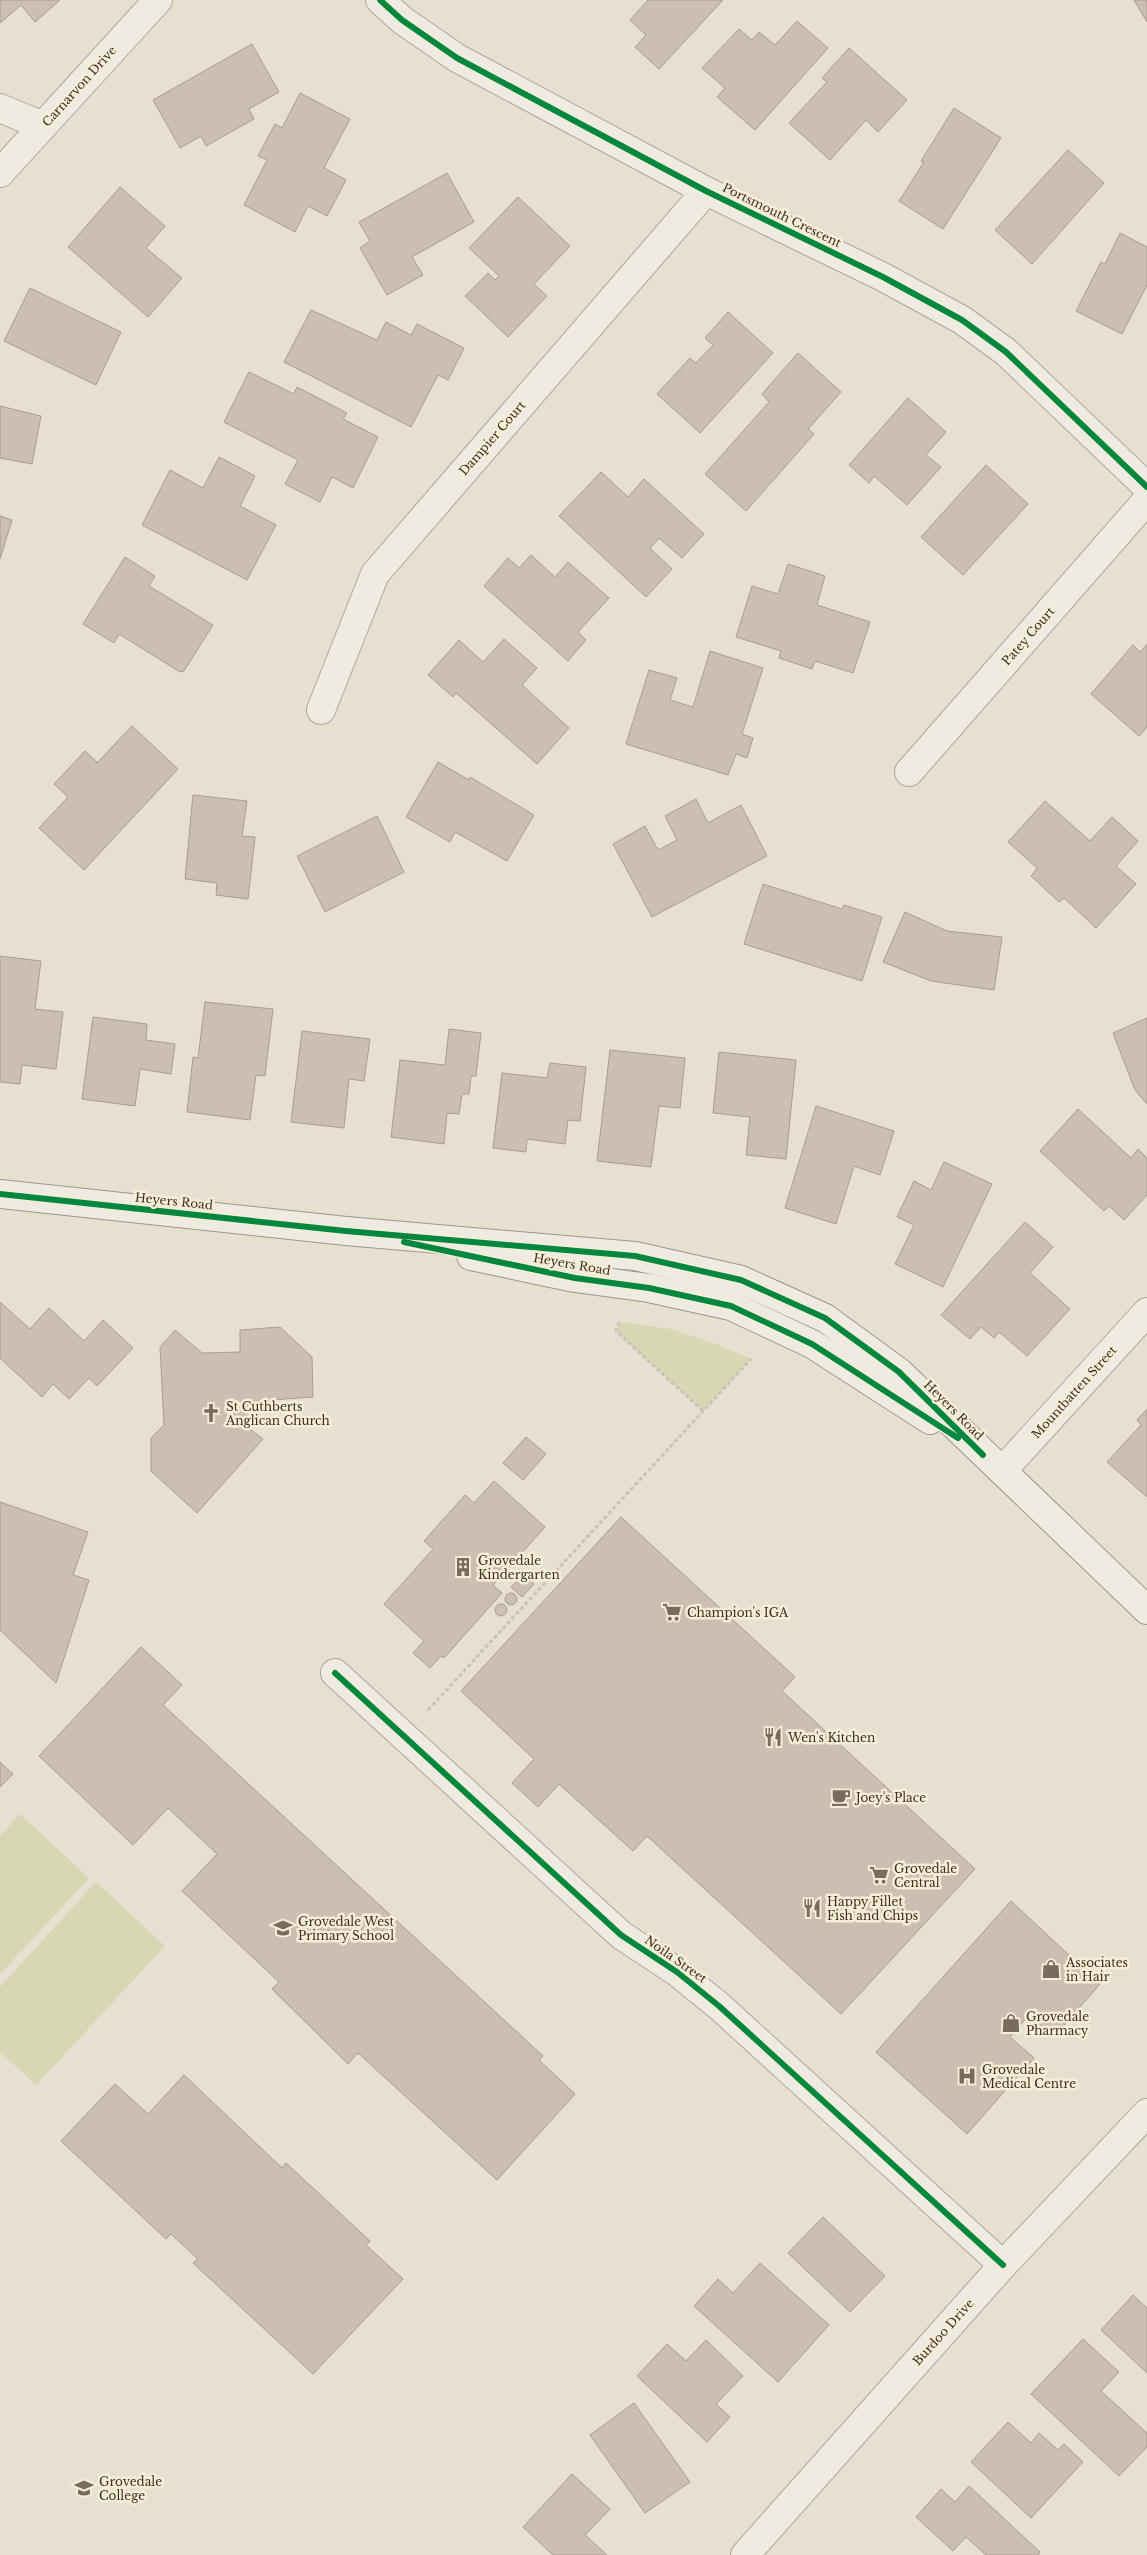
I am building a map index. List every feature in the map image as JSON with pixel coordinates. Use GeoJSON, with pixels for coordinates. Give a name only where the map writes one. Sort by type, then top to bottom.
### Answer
{"type":"FeatureCollection","features":[{"type":"Feature","properties":{"kind":"street","name":"Carnarvon Drive"},"geometry":{"type":"LineString","coordinates":[[0,173],[158,0]]}},
{"type":"Feature","properties":{"kind":"street","name":"Portsmouth Crescent"},"geometry":{"type":"LineString","coordinates":[[380,0],[402,20],[457,58],[706,191],[882,278],[962,320],[984,334],[1044,388],[1147,487]]}},
{"type":"Feature","properties":{"kind":"street"},"geometry":{"type":"LineString","coordinates":[[0,108],[43,126]]}},
{"type":"Feature","properties":{"kind":"street","name":"Dampier Court"},"geometry":{"type":"LineString","coordinates":[[321,710],[375,574],[706,191]]}},
{"type":"Feature","properties":{"kind":"street","name":"Patey Court"},"geometry":{"type":"LineString","coordinates":[[909,772],[1147,500]]}},
{"type":"Feature","properties":{"kind":"street","name":"Heyers Road"},"geometry":{"type":"LineString","coordinates":[[0,1194],[346,1230],[565,1276],[649,1288],[731,1306],[812,1344],[992,1463],[1147,1610]]}},
{"type":"Feature","properties":{"kind":"street","name":"Mountbatten Street"},"geometry":{"type":"LineString","coordinates":[[992,1463],[1147,1312]]}},
{"type":"Feature","properties":{"kind":"street","name":"Noila Street"},"geometry":{"type":"LineString","coordinates":[[335,1673],[621,1935],[678,1972],[720,2006],[1003,2265]]}},
{"type":"Feature","properties":{"kind":"street","name":"Burdoo Drive"},"geometry":{"type":"LineString","coordinates":[[745,2555],[1003,2265],[1147,2112]]}},
{"type":"Feature","properties":{"kind":"path"},"geometry":{"type":"LineString","coordinates":[[619,1322],[616,1331],[703,1411]]}},
{"type":"Feature","properties":{"kind":"path"},"geometry":{"type":"LineString","coordinates":[[404,1736],[751,1359]]}},
{"type":"Feature","properties":{"kind":"green space"},"geometry":{"type":"Polygon","coordinates":[[[619,1322],[671,1329],[716,1344],[751,1359],[703,1411],[616,1331],[619,1322]]]}},
{"type":"Feature","properties":{"kind":"green space"},"geometry":{"type":"Polygon","coordinates":[[[20,1814],[89,1878],[0,1974],[0,1836],[20,1814]]]}},
{"type":"Feature","properties":{"kind":"green space"},"geometry":{"type":"Polygon","coordinates":[[[96,1882],[165,1946],[36,2085],[0,2052],[0,1987],[96,1882]]]}},
{"type":"Feature","properties":{"kind":"building"},"geometry":{"type":"Polygon","coordinates":[[[0,0],[60,0],[35,22],[21,5],[0,23],[0,0]]]}},
{"type":"Feature","properties":{"kind":"building"},"geometry":{"type":"Polygon","coordinates":[[[648,0],[723,0],[659,69],[635,47],[646,35],[630,20],[648,0]]]}},
{"type":"Feature","properties":{"kind":"building"},"geometry":{"type":"Polygon","coordinates":[[[1134,0],[1147,0],[1147,22],[1134,0]]]}},
{"type":"Feature","properties":{"kind":"building"},"geometry":{"type":"Polygon","coordinates":[[[797,21],[828,48],[755,130],[717,97],[725,88],[702,68],[739,29],[752,40],[759,32],[775,45],[797,21]]]}},
{"type":"Feature","properties":{"kind":"building"},"geometry":{"type":"Polygon","coordinates":[[[252,44],[279,92],[249,109],[254,119],[206,146],[201,136],[180,148],[153,100],[252,44]]]}},
{"type":"Feature","properties":{"kind":"building"},"geometry":{"type":"Polygon","coordinates":[[[849,48],[907,100],[878,132],[866,120],[830,160],[789,123],[827,82],[822,78],[849,48]]]}},
{"type":"Feature","properties":{"kind":"building"},"geometry":{"type":"Polygon","coordinates":[[[300,93],[350,119],[324,168],[346,180],[327,216],[308,206],[295,232],[244,205],[267,160],[258,156],[275,124],[282,128],[300,93]]]}},
{"type":"Feature","properties":{"kind":"building"},"geometry":{"type":"Polygon","coordinates":[[[954,108],[1001,138],[943,229],[899,201],[924,162],[921,161],[954,108]]]}},
{"type":"Feature","properties":{"kind":"building"},"geometry":{"type":"Polygon","coordinates":[[[1068,150],[1104,183],[1032,264],[995,230],[1068,150]]]}},
{"type":"Feature","properties":{"kind":"building"},"geometry":{"type":"Polygon","coordinates":[[[447,173],[474,222],[412,257],[423,275],[387,295],[360,248],[370,241],[359,222],[447,173]]]}},
{"type":"Feature","properties":{"kind":"building"},"geometry":{"type":"Polygon","coordinates":[[[120,187],[165,226],[146,248],[182,278],[148,317],[68,247],[120,187]]]}},
{"type":"Feature","properties":{"kind":"building"},"geometry":{"type":"Polygon","coordinates":[[[518,197],[570,246],[534,284],[547,296],[508,337],[465,296],[488,273],[495,280],[499,276],[469,248],[518,197]]]}},
{"type":"Feature","properties":{"kind":"building"},"geometry":{"type":"Polygon","coordinates":[[[1120,233],[1147,247],[1147,285],[1122,334],[1076,311],[1101,262],[1105,264],[1120,233]]]}},
{"type":"Feature","properties":{"kind":"building"},"geometry":{"type":"Polygon","coordinates":[[[30,288],[121,332],[96,385],[4,341],[30,288]]]}},
{"type":"Feature","properties":{"kind":"building"},"geometry":{"type":"Polygon","coordinates":[[[311,310],[377,340],[386,322],[411,335],[417,324],[464,348],[448,380],[438,375],[411,427],[284,362],[311,310]]]}},
{"type":"Feature","properties":{"kind":"building"},"geometry":{"type":"Polygon","coordinates":[[[728,312],[773,353],[700,433],[657,394],[690,358],[696,363],[713,345],[705,338],[728,312]]]}},
{"type":"Feature","properties":{"kind":"building"},"geometry":{"type":"Polygon","coordinates":[[[798,353],[841,392],[808,429],[814,434],[746,511],[705,474],[769,402],[762,394],[798,353]]]}},
{"type":"Feature","properties":{"kind":"building"},"geometry":{"type":"Polygon","coordinates":[[[249,372],[294,394],[297,387],[347,413],[343,419],[378,437],[353,488],[332,477],[320,502],[285,484],[298,460],[224,422],[249,372]]]}},
{"type":"Feature","properties":{"kind":"building"},"geometry":{"type":"Polygon","coordinates":[[[908,398],[946,432],[926,455],[941,467],[907,505],[874,476],[869,483],[849,465],[908,398]]]}},
{"type":"Feature","properties":{"kind":"building"},"geometry":{"type":"Polygon","coordinates":[[[0,406],[41,416],[32,464],[0,458],[0,406]]]}},
{"type":"Feature","properties":{"kind":"building"},"geometry":{"type":"Polygon","coordinates":[[[219,457],[255,476],[240,506],[276,525],[247,580],[142,525],[170,470],[203,488],[219,457]]]}},
{"type":"Feature","properties":{"kind":"building"},"geometry":{"type":"Polygon","coordinates":[[[986,465],[1028,504],[963,575],[921,537],[986,465]]]}},
{"type":"Feature","properties":{"kind":"building"},"geometry":{"type":"Polygon","coordinates":[[[601,472],[628,497],[644,479],[704,534],[682,558],[659,538],[650,548],[672,569],[646,597],[559,516],[601,472]]]}},
{"type":"Feature","properties":{"kind":"building"},"geometry":{"type":"Polygon","coordinates":[[[0,516],[12,520],[0,559],[0,516]]]}},
{"type":"Feature","properties":{"kind":"building"},"geometry":{"type":"Polygon","coordinates":[[[531,555],[555,577],[568,562],[609,598],[578,632],[586,640],[568,661],[484,586],[508,558],[519,568],[531,555]]]}},
{"type":"Feature","properties":{"kind":"building"},"geometry":{"type":"Polygon","coordinates":[[[125,557],[155,576],[149,586],[213,625],[184,671],[180,672],[119,634],[114,643],[83,624],[125,557]]]}},
{"type":"Feature","properties":{"kind":"building"},"geometry":{"type":"Polygon","coordinates":[[[788,564],[825,576],[817,605],[870,622],[853,673],[815,661],[812,669],[779,658],[781,651],[736,637],[752,586],[778,594],[788,564]]]}},
{"type":"Feature","properties":{"kind":"building"},"geometry":{"type":"Polygon","coordinates":[[[504,639],[537,668],[522,685],[569,728],[537,764],[456,693],[453,697],[428,675],[459,640],[483,662],[504,639]]]}},
{"type":"Feature","properties":{"kind":"building"},"geometry":{"type":"Polygon","coordinates":[[[1147,644],[1147,727],[1139,736],[1091,694],[1133,645],[1140,652],[1147,644]]]}},
{"type":"Feature","properties":{"kind":"building"},"geometry":{"type":"Polygon","coordinates":[[[710,651],[763,668],[742,734],[753,738],[747,758],[736,754],[728,775],[626,744],[649,670],[677,678],[670,700],[693,707],[710,651]]]}},
{"type":"Feature","properties":{"kind":"building"},"geometry":{"type":"Polygon","coordinates":[[[132,726],[178,769],[84,870],[39,828],[68,797],[54,784],[85,751],[97,762],[96,764],[132,726]]]}},
{"type":"Feature","properties":{"kind":"building"},"geometry":{"type":"Polygon","coordinates":[[[438,762],[469,780],[470,777],[534,815],[507,861],[455,832],[450,842],[406,817],[438,762]]]}},
{"type":"Feature","properties":{"kind":"building"},"geometry":{"type":"Polygon","coordinates":[[[193,795],[247,801],[242,836],[255,837],[248,899],[216,895],[217,883],[185,879],[193,795]]]}},
{"type":"Feature","properties":{"kind":"building"},"geometry":{"type":"Polygon","coordinates":[[[696,799],[708,823],[741,805],[767,856],[652,917],[613,844],[645,826],[658,850],[677,840],[665,816],[696,799]]]}},
{"type":"Feature","properties":{"kind":"building"},"geometry":{"type":"Polygon","coordinates":[[[1045,801],[1090,841],[1112,817],[1138,841],[1116,866],[1136,884],[1096,928],[1064,898],[1059,902],[1031,876],[1037,868],[1008,842],[1045,801]]]}},
{"type":"Feature","properties":{"kind":"building"},"geometry":{"type":"Polygon","coordinates":[[[377,816],[404,872],[325,912],[297,856],[377,816]]]}},
{"type":"Feature","properties":{"kind":"building"},"geometry":{"type":"Polygon","coordinates":[[[763,884],[842,909],[844,905],[882,917],[862,981],[744,944],[763,884]]]}},
{"type":"Feature","properties":{"kind":"building"},"geometry":{"type":"Polygon","coordinates":[[[905,912],[947,931],[1002,937],[994,990],[931,981],[883,962],[905,912]]]}},
{"type":"Feature","properties":{"kind":"building"},"geometry":{"type":"Polygon","coordinates":[[[0,956],[41,961],[35,1009],[63,1012],[56,1069],[22,1065],[20,1084],[0,1082],[0,956]]]}},
{"type":"Feature","properties":{"kind":"building"},"geometry":{"type":"Polygon","coordinates":[[[205,1002],[273,1009],[265,1076],[256,1075],[250,1120],[187,1112],[193,1057],[198,1058],[205,1002]]]}},
{"type":"Feature","properties":{"kind":"building"},"geometry":{"type":"Polygon","coordinates":[[[93,1017],[147,1024],[146,1040],[175,1044],[171,1074],[140,1069],[135,1106],[82,1099],[93,1017]]]}},
{"type":"Feature","properties":{"kind":"building"},"geometry":{"type":"Polygon","coordinates":[[[1147,1018],[1147,1104],[1135,1090],[1113,1033],[1147,1018]]]}},
{"type":"Feature","properties":{"kind":"building"},"geometry":{"type":"Polygon","coordinates":[[[449,1029],[481,1033],[476,1076],[471,1076],[469,1094],[462,1094],[459,1114],[447,1113],[444,1144],[391,1137],[400,1060],[445,1065],[449,1029]]]}},
{"type":"Feature","properties":{"kind":"building"},"geometry":{"type":"Polygon","coordinates":[[[302,1031],[370,1039],[364,1081],[349,1079],[344,1128],[291,1122],[302,1031]]]}},
{"type":"Feature","properties":{"kind":"building"},"geometry":{"type":"Polygon","coordinates":[[[610,1050],[685,1058],[680,1108],[659,1106],[651,1167],[597,1161],[610,1050]]]}},
{"type":"Feature","properties":{"kind":"building"},"geometry":{"type":"Polygon","coordinates":[[[719,1052],[796,1060],[786,1159],[746,1155],[750,1117],[713,1113],[719,1052]]]}},
{"type":"Feature","properties":{"kind":"building"},"geometry":{"type":"Polygon","coordinates":[[[550,1063],[586,1067],[580,1121],[568,1120],[565,1144],[527,1139],[526,1152],[493,1148],[502,1073],[547,1078],[550,1063]]]}},
{"type":"Feature","properties":{"kind":"building"},"geometry":{"type":"Polygon","coordinates":[[[816,1106],[894,1131],[880,1175],[854,1166],[836,1224],[785,1208],[816,1106]]]}},
{"type":"Feature","properties":{"kind":"building"},"geometry":{"type":"Polygon","coordinates":[[[1078,1109],[1131,1158],[1138,1149],[1147,1158],[1147,1195],[1124,1220],[1109,1206],[1104,1211],[1040,1151],[1078,1109]]]}},
{"type":"Feature","properties":{"kind":"building"},"geometry":{"type":"Polygon","coordinates":[[[944,1162],[992,1184],[943,1287],[895,1264],[914,1225],[897,1217],[914,1181],[931,1190],[944,1162]]]}},
{"type":"Feature","properties":{"kind":"building"},"geometry":{"type":"Polygon","coordinates":[[[1025,1222],[1053,1247],[1030,1273],[1070,1309],[1027,1356],[999,1332],[994,1338],[981,1327],[970,1339],[941,1315],[1025,1222]]]}},
{"type":"Feature","properties":{"kind":"building"},"geometry":{"type":"Polygon","coordinates":[[[0,1302],[30,1329],[49,1308],[84,1341],[103,1320],[133,1348],[97,1386],[89,1378],[69,1399],[53,1384],[42,1397],[0,1358],[0,1302]]]}},
{"type":"Feature","properties":{"kind":"building","name":"St Cuthberts Anglican Church"},"geometry":{"type":"Polygon","coordinates":[[[280,1327],[312,1357],[313,1397],[271,1400],[247,1427],[263,1439],[197,1513],[151,1471],[151,1438],[164,1425],[160,1347],[175,1330],[202,1353],[240,1352],[240,1330],[280,1327]]]}},
{"type":"Feature","properties":{"kind":"building"},"geometry":{"type":"Polygon","coordinates":[[[1147,1409],[1147,1497],[1107,1462],[1141,1425],[1137,1420],[1147,1409]]]}},
{"type":"Feature","properties":{"kind":"building"},"geometry":{"type":"Polygon","coordinates":[[[526,1437],[546,1454],[523,1480],[503,1463],[526,1437]]]}},
{"type":"Feature","properties":{"kind":"building","name":"Grovedale Kindergarten"},"geometry":{"type":"Polygon","coordinates":[[[494,1481],[545,1527],[493,1585],[502,1593],[444,1658],[441,1656],[430,1668],[413,1653],[424,1641],[384,1604],[433,1549],[424,1541],[465,1495],[474,1503],[494,1481]]]}},
{"type":"Feature","properties":{"kind":"building"},"geometry":{"type":"Polygon","coordinates":[[[0,1502],[88,1532],[73,1575],[89,1580],[56,1683],[0,1630],[0,1502]]]}},
{"type":"Feature","properties":{"kind":"building"},"geometry":{"type":"Polygon","coordinates":[[[621,1517],[795,1677],[782,1691],[975,1869],[841,2014],[647,1836],[633,1851],[559,1784],[538,1807],[512,1783],[534,1759],[461,1691],[621,1517]]]}},
{"type":"Feature","properties":{"kind":"building"},"geometry":{"type":"Polygon","coordinates":[[[524,1574],[534,1584],[522,1597],[511,1587],[524,1574]]]}},
{"type":"Feature","properties":{"kind":"building"},"geometry":{"type":"Polygon","coordinates":[[[513,1593],[516,1594],[516,1604],[509,1605],[506,1604],[505,1597],[506,1594],[513,1593]]]}},
{"type":"Feature","properties":{"kind":"building"},"geometry":{"type":"Polygon","coordinates":[[[499,1604],[503,1604],[507,1610],[503,1616],[499,1616],[495,1612],[495,1608],[499,1604]]]}},
{"type":"Feature","properties":{"kind":"building"},"geometry":{"type":"Polygon","coordinates":[[[141,1647],[182,1685],[163,1705],[543,2056],[539,2060],[575,2094],[497,2180],[358,2053],[348,2064],[272,1989],[279,1982],[182,1891],[217,1854],[168,1808],[133,1845],[39,1756],[141,1647]]]}},
{"type":"Feature","properties":{"kind":"building"},"geometry":{"type":"Polygon","coordinates":[[[0,1762],[13,1774],[0,1787],[0,1762]]]}},
{"type":"Feature","properties":{"kind":"building"},"geometry":{"type":"Polygon","coordinates":[[[1011,1901],[1100,1984],[1054,2037],[1029,2015],[1010,2037],[1034,2058],[967,2134],[876,2052],[1011,1901]]]}},
{"type":"Feature","properties":{"kind":"building"},"geometry":{"type":"Polygon","coordinates":[[[184,2075],[282,2168],[286,2163],[370,2241],[366,2245],[403,2279],[313,2374],[193,2263],[198,2259],[171,2234],[166,2239],[61,2141],[115,2084],[148,2114],[184,2075]]]}},
{"type":"Feature","properties":{"kind":"building"},"geometry":{"type":"Polygon","coordinates":[[[823,2217],[885,2276],[850,2312],[788,2253],[823,2217]]]}},
{"type":"Feature","properties":{"kind":"building"},"geometry":{"type":"Polygon","coordinates":[[[760,2263],[829,2325],[778,2382],[694,2306],[718,2279],[733,2293],[760,2263]]]}},
{"type":"Feature","properties":{"kind":"building"},"geometry":{"type":"Polygon","coordinates":[[[1133,2295],[1147,2308],[1147,2373],[1101,2330],[1133,2295]]]}},
{"type":"Feature","properties":{"kind":"building"},"geometry":{"type":"Polygon","coordinates":[[[1083,2339],[1119,2372],[1101,2391],[1147,2433],[1147,2447],[1119,2476],[1031,2394],[1083,2339]]]}},
{"type":"Feature","properties":{"kind":"building"},"geometry":{"type":"Polygon","coordinates":[[[706,2340],[743,2376],[716,2404],[730,2417],[707,2442],[637,2376],[667,2344],[686,2361],[706,2340]]]}},
{"type":"Feature","properties":{"kind":"building"},"geometry":{"type":"Polygon","coordinates":[[[634,2403],[690,2482],[645,2513],[590,2435],[634,2403]]]}},
{"type":"Feature","properties":{"kind":"building"},"geometry":{"type":"Polygon","coordinates":[[[1008,2422],[1031,2443],[1039,2433],[1058,2450],[1064,2444],[1083,2462],[1031,2518],[971,2462],[1008,2422]]]}},
{"type":"Feature","properties":{"kind":"building"},"geometry":{"type":"Polygon","coordinates":[[[572,2474],[610,2509],[585,2535],[607,2555],[553,2555],[523,2527],[572,2474]]]}},
{"type":"Feature","properties":{"kind":"building"},"geometry":{"type":"Polygon","coordinates":[[[969,2486],[1040,2552],[1038,2555],[986,2555],[966,2537],[953,2551],[916,2517],[941,2489],[955,2502],[969,2486]]]}},
{"type":"Feature","properties":{"kind":"cycle path"},"geometry":{"type":"LineString","coordinates":[[380,0],[402,20],[457,58],[706,191],[883,277],[962,320],[1006,352],[1147,487]]}},
{"type":"Feature","properties":{"kind":"cycle path"},"geometry":{"type":"LineString","coordinates":[[0,1194],[346,1231],[635,1256],[741,1280],[825,1318],[899,1372],[983,1455]]}},
{"type":"Feature","properties":{"kind":"cycle path"},"geometry":{"type":"LineString","coordinates":[[404,1242],[575,1278],[649,1288],[731,1306],[812,1344],[958,1438]]}},
{"type":"Feature","properties":{"kind":"cycle path"},"geometry":{"type":"LineString","coordinates":[[335,1673],[621,1935],[677,1972],[719,2006],[1003,2265]]}},
{"type":"Feature","properties":{"kind":"place","name":"St Cuthberts Anglican Church"},"geometry":{"type":"Point","coordinates":[211,1413]}},
{"type":"Feature","properties":{"kind":"place","name":"Grovedale Kindergarten"},"geometry":{"type":"Point","coordinates":[463,1567]}},
{"type":"Feature","properties":{"kind":"place","name":"Champion's IGA"},"geometry":{"type":"Point","coordinates":[672,1612]}},
{"type":"Feature","properties":{"kind":"place","name":"Wen's Kitchen"},"geometry":{"type":"Point","coordinates":[773,1737]}},
{"type":"Feature","properties":{"kind":"place","name":"Joey's Place"},"geometry":{"type":"Point","coordinates":[841,1797]}},
{"type":"Feature","properties":{"kind":"place","name":"Grovedale Central"},"geometry":{"type":"Point","coordinates":[879,1875]}},
{"type":"Feature","properties":{"kind":"place","name":"Happy Fillet Fish and Chips"},"geometry":{"type":"Point","coordinates":[812,1908]}},
{"type":"Feature","properties":{"kind":"place","name":"Grovedale West Primary School"},"geometry":{"type":"Point","coordinates":[283,1928]}},
{"type":"Feature","properties":{"kind":"place","name":"Associates in Hair"},"geometry":{"type":"Point","coordinates":[1051,1969]}},
{"type":"Feature","properties":{"kind":"place","name":"Grovedale Pharmacy"},"geometry":{"type":"Point","coordinates":[1011,2023]}},
{"type":"Feature","properties":{"kind":"place","name":"Grovedale Medical Centre"},"geometry":{"type":"Point","coordinates":[967,2076]}},
{"type":"Feature","properties":{"kind":"place","name":"Grovedale College"},"geometry":{"type":"Point","coordinates":[84,2488]}}]}
